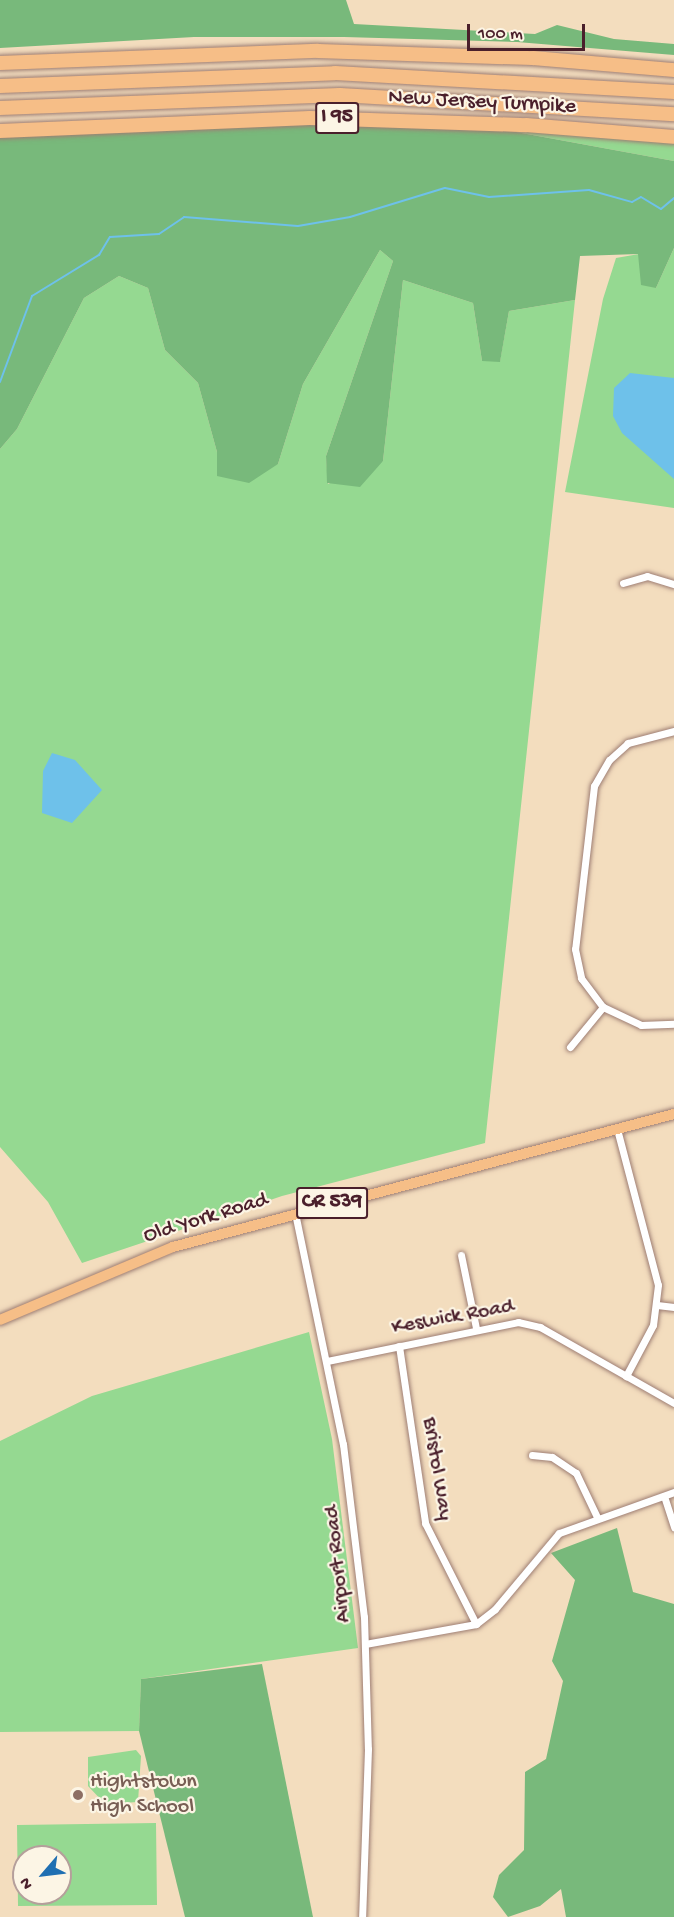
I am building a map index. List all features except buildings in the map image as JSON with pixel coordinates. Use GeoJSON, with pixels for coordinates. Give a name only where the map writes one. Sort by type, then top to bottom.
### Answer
{"type":"FeatureCollection","features":[{"type":"Feature","properties":{"kind":"highway","name":"New Jersey Turnpike"},"geometry":{"type":"LineString","coordinates":[[0,63],[157,54],[350,51],[674,70]]}},
{"type":"Feature","properties":{"kind":"highway","name":"New Jersey Turnpike"},"geometry":{"type":"LineString","coordinates":[[0,86],[335,73],[674,92]]}},
{"type":"Feature","properties":{"kind":"highway","name":"New Jersey Turnpike"},"geometry":{"type":"LineString","coordinates":[[0,108],[340,95],[674,114]]}},
{"type":"Feature","properties":{"kind":"highway","name":"New Jersey Turnpike"},"geometry":{"type":"LineString","coordinates":[[0,130],[332,118],[526,125],[674,137]]}},
{"type":"Feature","properties":{"kind":"main road","name":"Old York Road"},"geometry":{"type":"LineString","coordinates":[[0,1320],[155,1253],[294,1213],[674,1114]]}},
{"type":"Feature","properties":{"kind":"street"},"geometry":{"type":"LineString","coordinates":[[624,583],[647,576],[674,584]]}},
{"type":"Feature","properties":{"kind":"street"},"geometry":{"type":"LineString","coordinates":[[674,731],[628,743],[609,760],[594,786],[575,949],[581,978],[603,1007],[641,1025],[674,1024]]}},
{"type":"Feature","properties":{"kind":"street"},"geometry":{"type":"LineString","coordinates":[[570,1047],[603,1007]]}},
{"type":"Feature","properties":{"kind":"street"},"geometry":{"type":"LineString","coordinates":[[617,1129],[655,1271],[657,1305],[649,1336],[626,1376]]}},
{"type":"Feature","properties":{"kind":"street","name":"Airport Road"},"geometry":{"type":"LineString","coordinates":[[294,1213],[327,1361],[351,1496],[365,1644],[362,1917]]}},
{"type":"Feature","properties":{"kind":"street"},"geometry":{"type":"LineString","coordinates":[[460,1254],[476,1328]]}},
{"type":"Feature","properties":{"kind":"street"},"geometry":{"type":"LineString","coordinates":[[657,1305],[674,1307]]}},
{"type":"Feature","properties":{"kind":"street","name":"Keswick Road"},"geometry":{"type":"LineString","coordinates":[[327,1361],[476,1328],[528,1323],[674,1403]]}},
{"type":"Feature","properties":{"kind":"street","name":"Bristol Way"},"geometry":{"type":"LineString","coordinates":[[399,1346],[425,1523],[476,1624]]}},
{"type":"Feature","properties":{"kind":"street"},"geometry":{"type":"LineString","coordinates":[[532,1455],[552,1457],[576,1473],[597,1517]]}},
{"type":"Feature","properties":{"kind":"street"},"geometry":{"type":"LineString","coordinates":[[365,1644],[476,1624],[501,1602],[552,1538],[597,1517],[674,1492]]}},
{"type":"Feature","properties":{"kind":"street"},"geometry":{"type":"LineString","coordinates":[[664,1496],[674,1527]]}},
{"type":"Feature","properties":{"kind":"green space"},"geometry":{"type":"Polygon","coordinates":[[[0,0],[346,0],[354,24],[535,34],[557,25],[614,39],[674,44],[674,55],[517,42],[344,37],[194,37],[0,48],[0,0]]]}},
{"type":"Feature","properties":{"kind":"green space"},"geometry":{"type":"Polygon","coordinates":[[[311,112],[493,118],[484,126],[674,161],[674,248],[656,288],[641,285],[638,254],[580,256],[575,300],[509,311],[500,362],[482,361],[473,303],[403,280],[383,461],[360,487],[327,483],[326,456],[393,261],[380,250],[303,384],[278,464],[249,483],[217,476],[217,452],[198,383],[165,350],[148,288],[119,276],[84,298],[17,429],[0,449],[0,126],[311,112]]]}},
{"type":"Feature","properties":{"kind":"green space"},"geometry":{"type":"Polygon","coordinates":[[[483,126],[674,131],[674,161],[483,126]]]}},
{"type":"Feature","properties":{"kind":"green space"},"geometry":{"type":"Polygon","coordinates":[[[674,248],[674,508],[565,492],[603,299],[616,258],[639,254],[656,288],[674,248]]]}},
{"type":"Feature","properties":{"kind":"green space"},"geometry":{"type":"Polygon","coordinates":[[[380,250],[393,261],[326,456],[328,484],[383,461],[403,280],[473,303],[482,361],[500,361],[509,311],[575,300],[485,1143],[282,1196],[82,1263],[48,1202],[0,1147],[0,449],[17,429],[84,298],[119,276],[148,288],[165,350],[198,383],[217,452],[217,476],[278,464],[303,384],[380,250]]]}},
{"type":"Feature","properties":{"kind":"green space"},"geometry":{"type":"Polygon","coordinates":[[[309,1332],[332,1439],[358,1648],[141,1679],[139,1731],[0,1732],[0,1441],[92,1396],[309,1332]]]}},
{"type":"Feature","properties":{"kind":"green space"},"geometry":{"type":"Polygon","coordinates":[[[617,1528],[633,1592],[674,1604],[674,1917],[566,1917],[561,1889],[540,1906],[508,1917],[493,1897],[499,1875],[524,1850],[525,1772],[546,1759],[563,1681],[552,1661],[575,1580],[551,1553],[617,1528]]]}},
{"type":"Feature","properties":{"kind":"green space"},"geometry":{"type":"Polygon","coordinates":[[[262,1664],[313,1917],[185,1917],[139,1731],[141,1679],[262,1664]]]}},
{"type":"Feature","properties":{"kind":"green space"},"geometry":{"type":"Polygon","coordinates":[[[136,1750],[141,1756],[138,1802],[105,1804],[88,1786],[88,1757],[136,1750]]]}},
{"type":"Feature","properties":{"kind":"green space"},"geometry":{"type":"Polygon","coordinates":[[[156,1823],[157,1905],[18,1906],[72,1905],[72,1845],[17,1845],[17,1825],[156,1823]]]}},
{"type":"Feature","properties":{"kind":"water"},"geometry":{"type":"Polygon","coordinates":[[[630,373],[674,378],[674,479],[622,433],[613,416],[614,388],[630,373]]]}},
{"type":"Feature","properties":{"kind":"water"},"geometry":{"type":"Polygon","coordinates":[[[52,753],[75,760],[102,790],[72,823],[42,813],[43,771],[52,753]]]}},
{"type":"Feature","properties":{"kind":"waterway"},"geometry":{"type":"LineString","coordinates":[[0,382],[32,296],[99,255],[110,237],[159,234],[184,217],[298,226],[350,217],[445,188],[489,197],[589,190],[632,202],[641,197],[661,209],[674,198]]}},
{"type":"Feature","properties":{"kind":"place","name":"Hightstown High School"},"geometry":{"type":"Point","coordinates":[78,1795]}}]}
